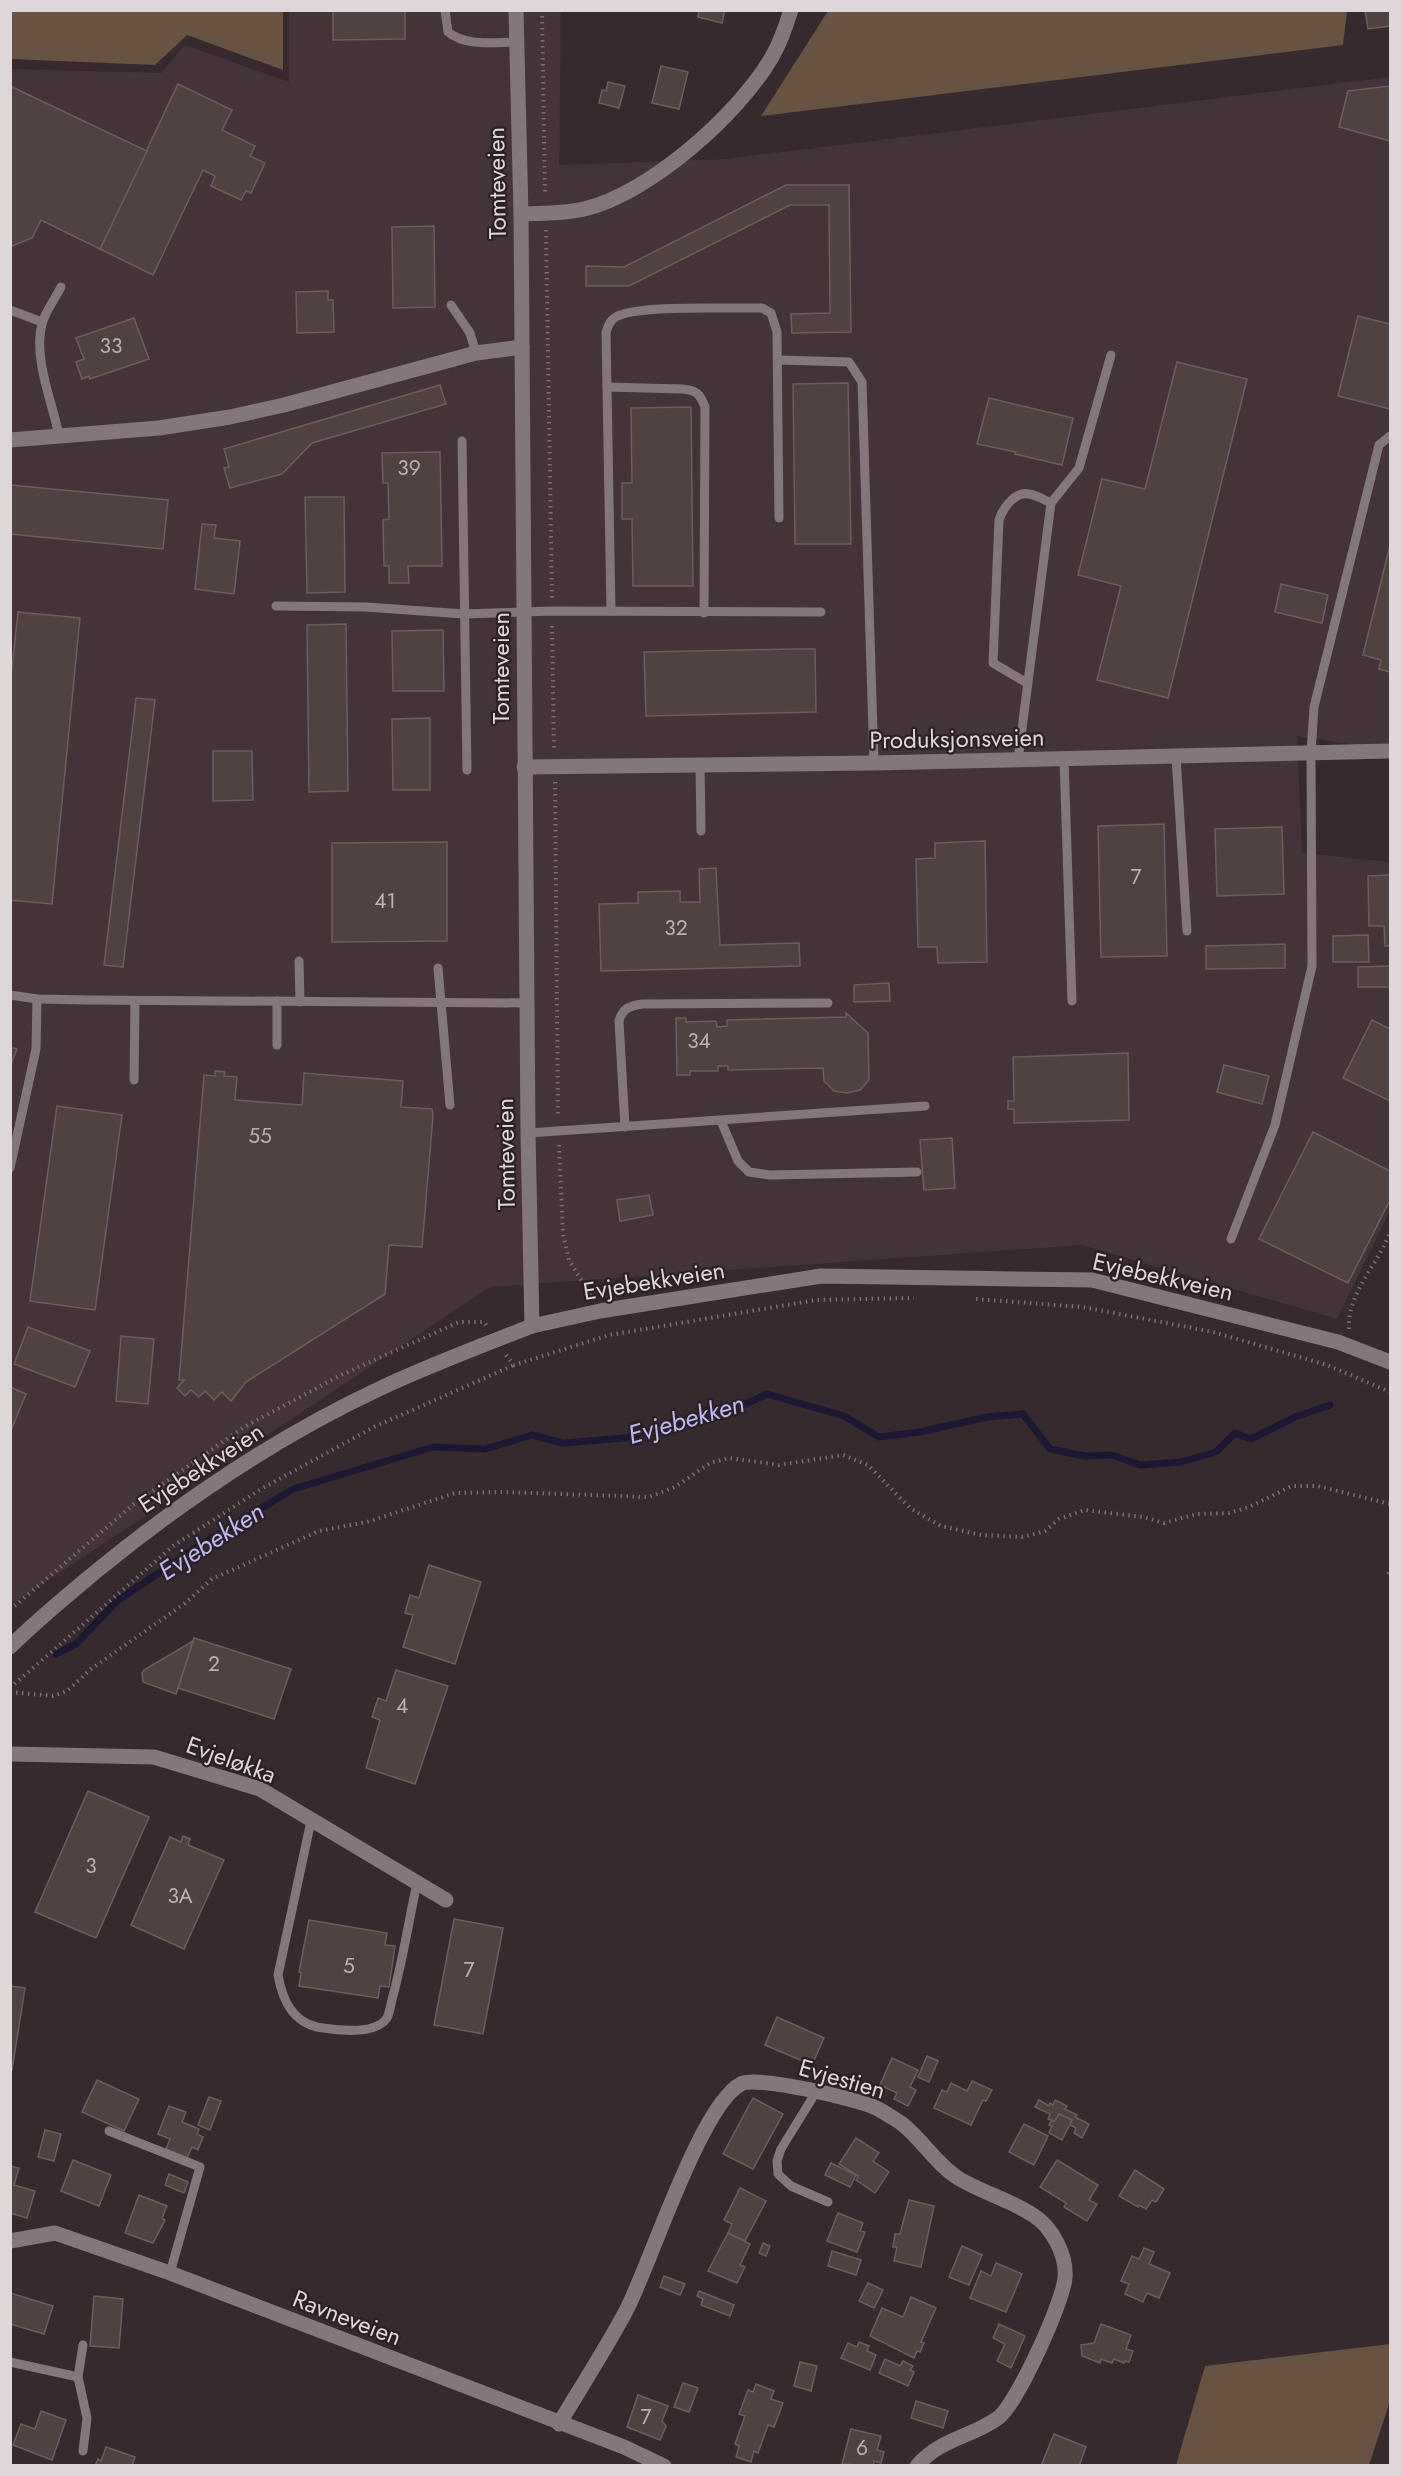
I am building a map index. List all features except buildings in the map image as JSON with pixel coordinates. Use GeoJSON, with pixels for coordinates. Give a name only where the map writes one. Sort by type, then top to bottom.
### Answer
{"type":"FeatureCollection","features":[{"type":"Feature","properties":{"kind":"street","name":"Tomteveien"},"geometry":{"type":"LineString","coordinates":[[516,10],[521,214],[524,767],[532,1326]]}},
{"type":"Feature","properties":{"kind":"street"},"geometry":{"type":"LineString","coordinates":[[521,214],[587,208],[645,181],[685,154],[719,123],[754,83],[773,56],[791,10]]}},
{"type":"Feature","properties":{"kind":"street"},"geometry":{"type":"LineString","coordinates":[[10,440],[159,428],[230,417],[318,397],[476,353],[522,347]]}},
{"type":"Feature","properties":{"kind":"street","name":"Produksjonsveien"},"geometry":{"type":"LineString","coordinates":[[524,767],[874,763],[1390,751]]}},
{"type":"Feature","properties":{"kind":"street","name":"Evjebekkveien"},"geometry":{"type":"LineString","coordinates":[[13,1641],[136,1538],[193,1497],[317,1421],[379,1389],[495,1340],[532,1326],[600,1311],[821,1276],[1092,1280],[1338,1342],[1390,1362]]}},
{"type":"Feature","properties":{"kind":"street","name":"Evjeløkka"},"geometry":{"type":"LineString","coordinates":[[10,1754],[154,1757],[260,1789],[446,1900]]}},
{"type":"Feature","properties":{"kind":"street","name":"Evjestien"},"geometry":{"type":"LineString","coordinates":[[559,2424],[627,2309],[689,2165],[718,2105],[741,2083],[763,2081],[874,2107],[902,2124],[955,2176],[1035,2216],[1054,2237],[1063,2256],[1064,2290],[1026,2376],[1009,2407],[997,2419],[928,2453],[917,2466]]}},
{"type":"Feature","properties":{"kind":"street","name":"Ravneveien"},"geometry":{"type":"LineString","coordinates":[[10,2241],[55,2233],[170,2273],[624,2447],[664,2466]]}},
{"type":"Feature","properties":{"kind":"lane"},"geometry":{"type":"LineString","coordinates":[[445,10],[448,32],[458,40],[517,42]]}},
{"type":"Feature","properties":{"kind":"lane"},"geometry":{"type":"LineString","coordinates":[[59,435],[40,357],[39,340],[42,322],[61,287]]}},
{"type":"Feature","properties":{"kind":"lane"},"geometry":{"type":"LineString","coordinates":[[451,305],[470,333],[476,353]]}},
{"type":"Feature","properties":{"kind":"lane"},"geometry":{"type":"LineString","coordinates":[[611,611],[606,332],[610,322],[616,316],[636,309],[762,308],[771,313],[775,321],[778,360],[779,518]]}},
{"type":"Feature","properties":{"kind":"lane"},"geometry":{"type":"LineString","coordinates":[[10,310],[42,322]]}},
{"type":"Feature","properties":{"kind":"lane"},"geometry":{"type":"LineString","coordinates":[[1018,760],[1051,503],[1079,468],[1111,355]]}},
{"type":"Feature","properties":{"kind":"lane"},"geometry":{"type":"LineString","coordinates":[[778,360],[849,362],[862,382],[874,763]]}},
{"type":"Feature","properties":{"kind":"lane"},"geometry":{"type":"LineString","coordinates":[[607,387],[682,388],[694,390],[701,395],[705,407],[704,613]]}},
{"type":"Feature","properties":{"kind":"lane"},"geometry":{"type":"LineString","coordinates":[[1231,1239],[1275,1125],[1312,966],[1311,753],[1314,706],[1379,445],[1390,436]]}},
{"type":"Feature","properties":{"kind":"lane"},"geometry":{"type":"LineString","coordinates":[[462,441],[467,770]]}},
{"type":"Feature","properties":{"kind":"lane"},"geometry":{"type":"LineString","coordinates":[[1027,683],[993,663],[999,520],[1002,510],[1016,496],[1028,493],[1051,503]]}},
{"type":"Feature","properties":{"kind":"lane"},"geometry":{"type":"LineString","coordinates":[[276,606],[366,607],[464,614],[552,611],[821,612]]}},
{"type":"Feature","properties":{"kind":"lane"},"geometry":{"type":"LineString","coordinates":[[1176,756],[1187,931]]}},
{"type":"Feature","properties":{"kind":"lane"},"geometry":{"type":"LineString","coordinates":[[1064,759],[1072,1001]]}},
{"type":"Feature","properties":{"kind":"lane"},"geometry":{"type":"LineString","coordinates":[[700,765],[701,831]]}},
{"type":"Feature","properties":{"kind":"lane"},"geometry":{"type":"LineString","coordinates":[[299,961],[300,1002]]}},
{"type":"Feature","properties":{"kind":"lane"},"geometry":{"type":"LineString","coordinates":[[438,968],[450,1105]]}},
{"type":"Feature","properties":{"kind":"lane"},"geometry":{"type":"LineString","coordinates":[[10,996],[37,999],[135,1001],[528,1003]]}},
{"type":"Feature","properties":{"kind":"lane"},"geometry":{"type":"LineString","coordinates":[[10,1167],[36,1049],[37,999]]}},
{"type":"Feature","properties":{"kind":"lane"},"geometry":{"type":"LineString","coordinates":[[134,1080],[135,1001]]}},
{"type":"Feature","properties":{"kind":"lane"},"geometry":{"type":"LineString","coordinates":[[277,1001],[277,1045]]}},
{"type":"Feature","properties":{"kind":"lane"},"geometry":{"type":"LineString","coordinates":[[624,1127],[619,1021],[622,1012],[629,1006],[828,1002]]}},
{"type":"Feature","properties":{"kind":"lane"},"geometry":{"type":"LineString","coordinates":[[528,1133],[925,1106]]}},
{"type":"Feature","properties":{"kind":"lane"},"geometry":{"type":"LineString","coordinates":[[721,1120],[738,1161],[748,1172],[770,1175],[917,1172]]}},
{"type":"Feature","properties":{"kind":"lane"},"geometry":{"type":"LineString","coordinates":[[311,1821],[278,1976],[281,1995],[287,2007],[301,2020],[315,2026],[362,2031],[386,2018],[395,1988],[417,1883]]}},
{"type":"Feature","properties":{"kind":"lane"},"geometry":{"type":"LineString","coordinates":[[816,2092],[782,2149],[777,2161],[778,2174],[791,2186],[828,2202]]}},
{"type":"Feature","properties":{"kind":"lane"},"geometry":{"type":"LineString","coordinates":[[109,2131],[200,2167],[170,2273]]}},
{"type":"Feature","properties":{"kind":"lane"},"geometry":{"type":"LineString","coordinates":[[83,2345],[78,2378],[87,2418],[83,2451]]}},
{"type":"Feature","properties":{"kind":"lane"},"geometry":{"type":"LineString","coordinates":[[10,2362],[78,2378]]}},
{"type":"Feature","properties":{"kind":"path"},"geometry":{"type":"LineString","coordinates":[[542,10],[555,766],[558,1132],[563,1234],[569,1260],[600,1311],[609,1335]]}},
{"type":"Feature","properties":{"kind":"path"},"geometry":{"type":"LineString","coordinates":[[1365,1381],[1352,1347],[1348,1327],[1350,1308],[1385,1247],[1390,1232]]}},
{"type":"Feature","properties":{"kind":"path"},"geometry":{"type":"LineString","coordinates":[[10,1690],[173,1546],[261,1489],[374,1427],[514,1365],[609,1335],[816,1300],[922,1298]]}},
{"type":"Feature","properties":{"kind":"path"},"geometry":{"type":"LineString","coordinates":[[968,1298],[1083,1307],[1213,1332],[1327,1365],[1390,1392]]}},
{"type":"Feature","properties":{"kind":"path"},"geometry":{"type":"LineString","coordinates":[[10,1610],[134,1504],[244,1427],[340,1376],[459,1322],[484,1322],[514,1365]]}},
{"type":"Feature","properties":{"kind":"path"},"geometry":{"type":"LineString","coordinates":[[10,1690],[53,1696],[67,1691],[91,1669],[168,1616],[212,1579],[319,1531],[377,1519],[454,1493],[503,1492],[649,1497],[675,1487],[710,1463],[729,1458],[778,1465],[843,1455],[868,1465],[910,1508],[941,1526],[981,1535],[1023,1537],[1045,1531],[1059,1519],[1085,1510],[1113,1512],[1164,1523],[1197,1514],[1229,1513],[1250,1507],[1292,1486],[1318,1486],[1390,1504]]}},
{"type":"Feature","properties":{"kind":"shaded area"},"geometry":{"type":"Polygon","coordinates":[[[11,10],[283,11],[283,70],[187,35],[155,65],[11,59],[11,10]]]}},
{"type":"Feature","properties":{"kind":"shaded area"},"geometry":{"type":"Polygon","coordinates":[[[289,11],[561,11],[559,165],[726,159],[1390,77],[1390,750],[1297,736],[1302,853],[1390,862],[1390,1211],[1337,1319],[1082,1245],[490,1287],[11,1605],[11,69],[161,73],[185,45],[289,82],[289,11]]]}},
{"type":"Feature","properties":{"kind":"shaded area"},"geometry":{"type":"Polygon","coordinates":[[[828,11],[1347,11],[1343,45],[761,116],[828,11]]]}},
{"type":"Feature","properties":{"kind":"shaded area"},"geometry":{"type":"Polygon","coordinates":[[[1390,2344],[1390,2401],[1369,2465],[1176,2465],[1205,2366],[1390,2344]]]}},
{"type":"Feature","properties":{"kind":"waterway","name":"Evjebekken"},"geometry":{"type":"LineString","coordinates":[[56,1654],[76,1644],[117,1601],[199,1546],[293,1489],[433,1447],[485,1449],[532,1435],[563,1443],[625,1438],[665,1426],[681,1426],[708,1409],[735,1409],[767,1394],[844,1416],[879,1437],[920,1432],[987,1417],[1023,1414],[1050,1449],[1085,1456],[1112,1455],[1140,1465],[1181,1462],[1216,1452],[1235,1433],[1251,1439],[1295,1417],[1330,1405]]}}]}
